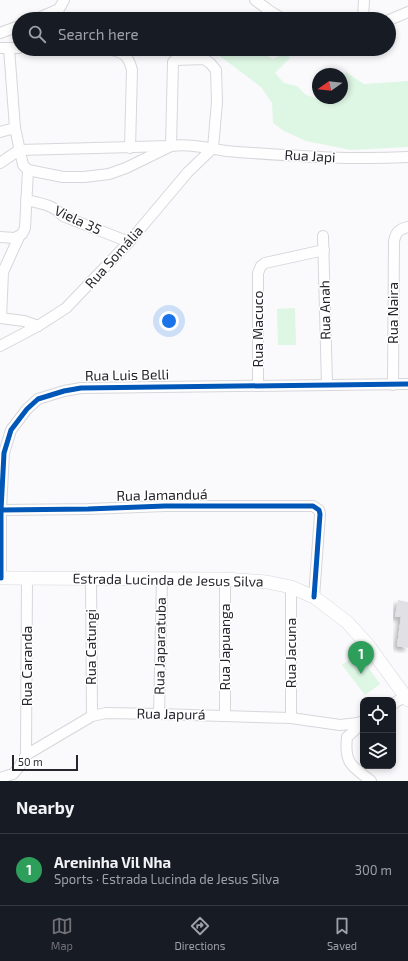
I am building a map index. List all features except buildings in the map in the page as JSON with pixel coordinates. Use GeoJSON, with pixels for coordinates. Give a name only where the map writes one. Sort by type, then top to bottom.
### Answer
{"type":"FeatureCollection","features":[{"type":"Feature","properties":{"kind":"main road","name":"Estrada Lucinda de Jesus Silva"},"geometry":{"type":"LineString","coordinates":[[0,578],[225,579],[267,582],[291,587],[314,597],[333,610],[352,628],[381,662],[406,698]]}},
{"type":"Feature","properties":{"kind":"street"},"geometry":{"type":"LineString","coordinates":[[52,12],[59,9],[64,0]]}},
{"type":"Feature","properties":{"kind":"street"},"geometry":{"type":"LineString","coordinates":[[256,0],[272,12]]}},
{"type":"Feature","properties":{"kind":"street"},"geometry":{"type":"LineString","coordinates":[[364,0],[364,12]]}},
{"type":"Feature","properties":{"kind":"street"},"geometry":{"type":"LineString","coordinates":[[396,17],[408,12]]}},
{"type":"Feature","properties":{"kind":"street"},"geometry":{"type":"LineString","coordinates":[[0,33],[12,29]]}},
{"type":"Feature","properties":{"kind":"street"},"geometry":{"type":"LineString","coordinates":[[9,48],[15,128],[22,164],[28,170],[63,177],[84,177],[109,174],[126,168],[171,146],[173,62],[175,60],[204,59],[216,70],[217,102],[213,148]]}},
{"type":"Feature","properties":{"kind":"street"},"geometry":{"type":"LineString","coordinates":[[125,56],[129,59],[132,70],[130,148]]}},
{"type":"Feature","properties":{"kind":"street"},"geometry":{"type":"LineString","coordinates":[[0,132],[15,128]]}},
{"type":"Feature","properties":{"kind":"street","name":"Rua Japi"},"geometry":{"type":"LineString","coordinates":[[19,150],[130,148],[185,145],[235,152],[337,158],[408,157]]}},
{"type":"Feature","properties":{"kind":"street","name":"Rua Somália"},"geometry":{"type":"LineString","coordinates":[[0,346],[38,326],[66,308],[129,242],[188,172],[213,148]]}},
{"type":"Feature","properties":{"kind":"street"},"geometry":{"type":"LineString","coordinates":[[0,163],[19,150]]}},
{"type":"Feature","properties":{"kind":"street"},"geometry":{"type":"LineString","coordinates":[[28,170],[25,228],[19,237],[3,272],[0,318],[24,321],[38,326]]}},
{"type":"Feature","properties":{"kind":"street","name":"Viela 35"},"geometry":{"type":"LineString","coordinates":[[26,200],[58,209],[63,216],[129,242]]}},
{"type":"Feature","properties":{"kind":"street","name":"Rua Naira"},"geometry":{"type":"LineString","coordinates":[[393,385],[394,241],[395,234],[399,230],[408,227]]}},
{"type":"Feature","properties":{"kind":"street","name":"Rua Anah"},"geometry":{"type":"LineString","coordinates":[[323,236],[327,385]]}},
{"type":"Feature","properties":{"kind":"street"},"geometry":{"type":"LineString","coordinates":[[0,237],[19,237]]}},
{"type":"Feature","properties":{"kind":"street","name":"Rua Macuco"},"geometry":{"type":"LineString","coordinates":[[258,385],[258,273],[261,266],[265,263],[324,250]]}},
{"type":"Feature","properties":{"kind":"street","name":"Rua Luis Belli"},"geometry":{"type":"LineString","coordinates":[[0,578],[4,453],[11,430],[27,409],[38,399],[64,391],[81,388],[408,384]]}},
{"type":"Feature","properties":{"kind":"street","name":"Rua Jamanduá"},"geometry":{"type":"LineString","coordinates":[[1,510],[166,506],[313,506],[320,514],[314,597]]}},
{"type":"Feature","properties":{"kind":"street","name":"Rua Caranda"},"geometry":{"type":"LineString","coordinates":[[26,755],[27,578]]}},
{"type":"Feature","properties":{"kind":"street","name":"Rua Catungi"},"geometry":{"type":"LineString","coordinates":[[91,578],[92,716]]}},
{"type":"Feature","properties":{"kind":"street","name":"Rua Japaratuba"},"geometry":{"type":"LineString","coordinates":[[158,714],[162,579]]}},
{"type":"Feature","properties":{"kind":"street","name":"Rua Japuanga"},"geometry":{"type":"LineString","coordinates":[[225,579],[225,716]]}},
{"type":"Feature","properties":{"kind":"street","name":"Rua Jacuna"},"geometry":{"type":"LineString","coordinates":[[291,587],[291,718]]}},
{"type":"Feature","properties":{"kind":"street"},"geometry":{"type":"LineString","coordinates":[[396,703],[406,698]]}},
{"type":"Feature","properties":{"kind":"street","name":"Rua Japurá"},"geometry":{"type":"LineString","coordinates":[[0,778],[13,774],[26,755],[92,716],[106,713],[291,718],[340,725],[360,722]]}},
{"type":"Feature","properties":{"kind":"street"},"geometry":{"type":"LineString","coordinates":[[360,722],[355,730],[347,737],[346,749],[349,763],[371,781]]}},
{"type":"Feature","properties":{"kind":"green space"},"geometry":{"type":"Polygon","coordinates":[[[220,56],[268,56],[273,59],[279,56],[289,56],[290,58],[275,73],[284,83],[297,86],[306,95],[312,97],[312,104],[348,104],[348,73],[364,84],[408,81],[408,147],[351,150],[306,141],[284,131],[273,123],[272,103],[261,87],[220,56]]]}},
{"type":"Feature","properties":{"kind":"green space"},"geometry":{"type":"Polygon","coordinates":[[[295,308],[296,345],[278,345],[277,309],[295,308]]]}},
{"type":"Feature","properties":{"kind":"green space"},"geometry":{"type":"Polygon","coordinates":[[[358,653],[380,684],[365,695],[342,665],[358,653]]]}},
{"type":"Feature","properties":{"kind":"cycle path"},"geometry":{"type":"LineString","coordinates":[[1,578],[1,510],[4,453],[11,430],[27,409],[38,399],[64,391],[81,388],[408,384]]}},
{"type":"Feature","properties":{"kind":"cycle path"},"geometry":{"type":"LineString","coordinates":[[1,510],[165,506],[313,506],[319,510],[320,514],[314,597]]}},
{"type":"Feature","properties":{"kind":"place","name":"Areninha Vil Nha"},"geometry":{"type":"Point","coordinates":[361,674]}}]}
